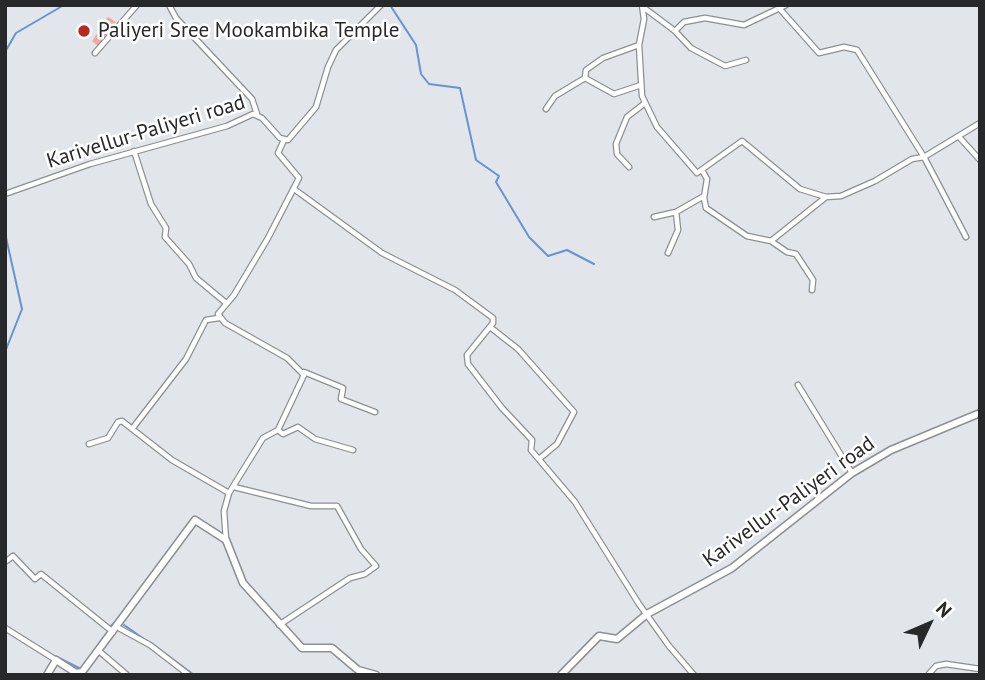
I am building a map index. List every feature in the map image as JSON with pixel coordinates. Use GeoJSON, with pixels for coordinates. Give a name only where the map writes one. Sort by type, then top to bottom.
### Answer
{"type":"FeatureCollection","features":[{"type":"Feature","properties":{"kind":"main road","name":"Karivellur-Paliyeri road"},"geometry":{"type":"LineString","coordinates":[[561,675],[599,636],[617,639],[647,614],[732,568],[852,472],[891,450],[980,413]]}},
{"type":"Feature","properties":{"kind":"main road"},"geometry":{"type":"LineString","coordinates":[[47,675],[56,660],[80,674],[195,520],[226,540],[234,568],[243,583],[302,648],[332,648],[358,670],[376,675]]}},
{"type":"Feature","properties":{"kind":"street"},"geometry":{"type":"LineString","coordinates":[[94,54],[137,5]]}},
{"type":"Feature","properties":{"kind":"street"},"geometry":{"type":"LineString","coordinates":[[169,5],[176,18],[252,99],[257,114]]}},
{"type":"Feature","properties":{"kind":"street"},"geometry":{"type":"LineString","coordinates":[[219,318],[218,314],[268,238],[299,178],[278,153],[284,140],[297,133],[316,107],[336,50],[381,5]]}},
{"type":"Feature","properties":{"kind":"street"},"geometry":{"type":"LineString","coordinates":[[675,31],[684,22],[705,18],[744,25],[786,5]]}},
{"type":"Feature","properties":{"kind":"street"},"geometry":{"type":"LineString","coordinates":[[643,6],[675,31],[691,48],[725,66],[746,60]]}},
{"type":"Feature","properties":{"kind":"street"},"geometry":{"type":"LineString","coordinates":[[643,6],[639,45],[645,103],[657,127],[697,173],[742,141],[747,142],[800,189],[826,197],[841,196],[875,181],[912,159],[924,157],[960,138],[980,123]]}},
{"type":"Feature","properties":{"kind":"street"},"geometry":{"type":"LineString","coordinates":[[779,8],[819,53],[844,47],[857,50],[924,157],[966,237]]}},
{"type":"Feature","properties":{"kind":"street"},"geometry":{"type":"LineString","coordinates":[[585,78],[586,70],[603,58],[639,45]]}},
{"type":"Feature","properties":{"kind":"street"},"geometry":{"type":"LineString","coordinates":[[585,78],[614,94],[642,85]]}},
{"type":"Feature","properties":{"kind":"street"},"geometry":{"type":"LineString","coordinates":[[546,109],[555,96],[585,78]]}},
{"type":"Feature","properties":{"kind":"street"},"geometry":{"type":"LineString","coordinates":[[629,167],[617,154],[616,144],[627,117],[645,103]]}},
{"type":"Feature","properties":{"kind":"street","name":"Karivellur-Paliyeri road"},"geometry":{"type":"LineString","coordinates":[[5,194],[257,114],[284,140]]}},
{"type":"Feature","properties":{"kind":"street"},"geometry":{"type":"LineString","coordinates":[[960,138],[980,160]]}},
{"type":"Feature","properties":{"kind":"street"},"geometry":{"type":"LineString","coordinates":[[134,151],[151,204],[166,228],[165,237],[189,264],[196,278],[226,303]]}},
{"type":"Feature","properties":{"kind":"street"},"geometry":{"type":"LineString","coordinates":[[702,170],[707,179],[704,196],[706,208],[747,236],[771,241],[787,252],[796,254],[805,263],[813,280],[812,290]]}},
{"type":"Feature","properties":{"kind":"street"},"geometry":{"type":"LineString","coordinates":[[294,189],[382,253],[472,300],[493,318],[465,359],[502,408],[532,440],[531,450],[575,502],[647,614],[694,675]]}},
{"type":"Feature","properties":{"kind":"street"},"geometry":{"type":"LineString","coordinates":[[654,217],[676,212],[704,196]]}},
{"type":"Feature","properties":{"kind":"street"},"geometry":{"type":"LineString","coordinates":[[771,241],[826,197]]}},
{"type":"Feature","properties":{"kind":"street"},"geometry":{"type":"LineString","coordinates":[[668,253],[678,230],[676,212]]}},
{"type":"Feature","properties":{"kind":"street"},"geometry":{"type":"LineString","coordinates":[[132,429],[186,359],[206,320],[219,318],[288,358],[303,372],[343,388],[341,399],[376,412]]}},
{"type":"Feature","properties":{"kind":"street"},"geometry":{"type":"LineString","coordinates":[[489,327],[518,349],[573,412],[557,444],[539,459]]}},
{"type":"Feature","properties":{"kind":"street"},"geometry":{"type":"LineString","coordinates":[[226,540],[223,511],[229,493],[262,438],[278,430],[302,381],[303,372]]}},
{"type":"Feature","properties":{"kind":"street"},"geometry":{"type":"LineString","coordinates":[[798,385],[852,472]]}},
{"type":"Feature","properties":{"kind":"street"},"geometry":{"type":"LineString","coordinates":[[89,444],[108,438],[118,422],[132,429],[172,460],[229,493]]}},
{"type":"Feature","properties":{"kind":"street"},"geometry":{"type":"LineString","coordinates":[[278,430],[283,434],[298,427],[315,439],[353,450]]}},
{"type":"Feature","properties":{"kind":"street"},"geometry":{"type":"LineString","coordinates":[[234,487],[311,506],[337,506],[361,549],[376,566],[309,603],[279,625]]}},
{"type":"Feature","properties":{"kind":"street"},"geometry":{"type":"LineString","coordinates":[[5,562],[13,556],[35,579],[41,575],[115,630],[150,645],[190,675]]}},
{"type":"Feature","properties":{"kind":"street"},"geometry":{"type":"LineString","coordinates":[[5,628],[56,660]]}},
{"type":"Feature","properties":{"kind":"street"},"geometry":{"type":"LineString","coordinates":[[99,651],[127,675]]}},
{"type":"Feature","properties":{"kind":"street"},"geometry":{"type":"LineString","coordinates":[[928,675],[936,666],[946,664],[980,669]]}},
{"type":"Feature","properties":{"kind":"shaded area"},"geometry":{"type":"Polygon","coordinates":[[[108,17],[116,22],[98,46],[92,41],[108,17]]]}},
{"type":"Feature","properties":{"kind":"waterway"},"geometry":{"type":"LineString","coordinates":[[5,52],[16,33],[64,5]]}},
{"type":"Feature","properties":{"kind":"waterway"},"geometry":{"type":"LineString","coordinates":[[390,5],[416,45],[421,74],[429,84],[460,88],[476,160],[499,176],[496,182],[529,237],[548,256],[567,250],[594,264]]}},
{"type":"Feature","properties":{"kind":"waterway"},"geometry":{"type":"LineString","coordinates":[[5,233],[22,309],[5,352]]}},
{"type":"Feature","properties":{"kind":"waterway"},"geometry":{"type":"LineString","coordinates":[[110,627],[115,622]]}},
{"type":"Feature","properties":{"kind":"waterway"},"geometry":{"type":"LineString","coordinates":[[124,625],[144,639]]}},
{"type":"Feature","properties":{"kind":"waterway"},"geometry":{"type":"LineString","coordinates":[[100,642],[108,632]]}},
{"type":"Feature","properties":{"kind":"waterway"},"geometry":{"type":"LineString","coordinates":[[151,643],[194,675]]}},
{"type":"Feature","properties":{"kind":"waterway"},"geometry":{"type":"LineString","coordinates":[[55,656],[81,669]]}},
{"type":"Feature","properties":{"kind":"waterway"},"geometry":{"type":"LineString","coordinates":[[44,675],[52,660]]}},
{"type":"Feature","properties":{"kind":"place","name":"Paliyeri Sree Mookambika Temple"},"geometry":{"type":"Point","coordinates":[84,31]}}]}
